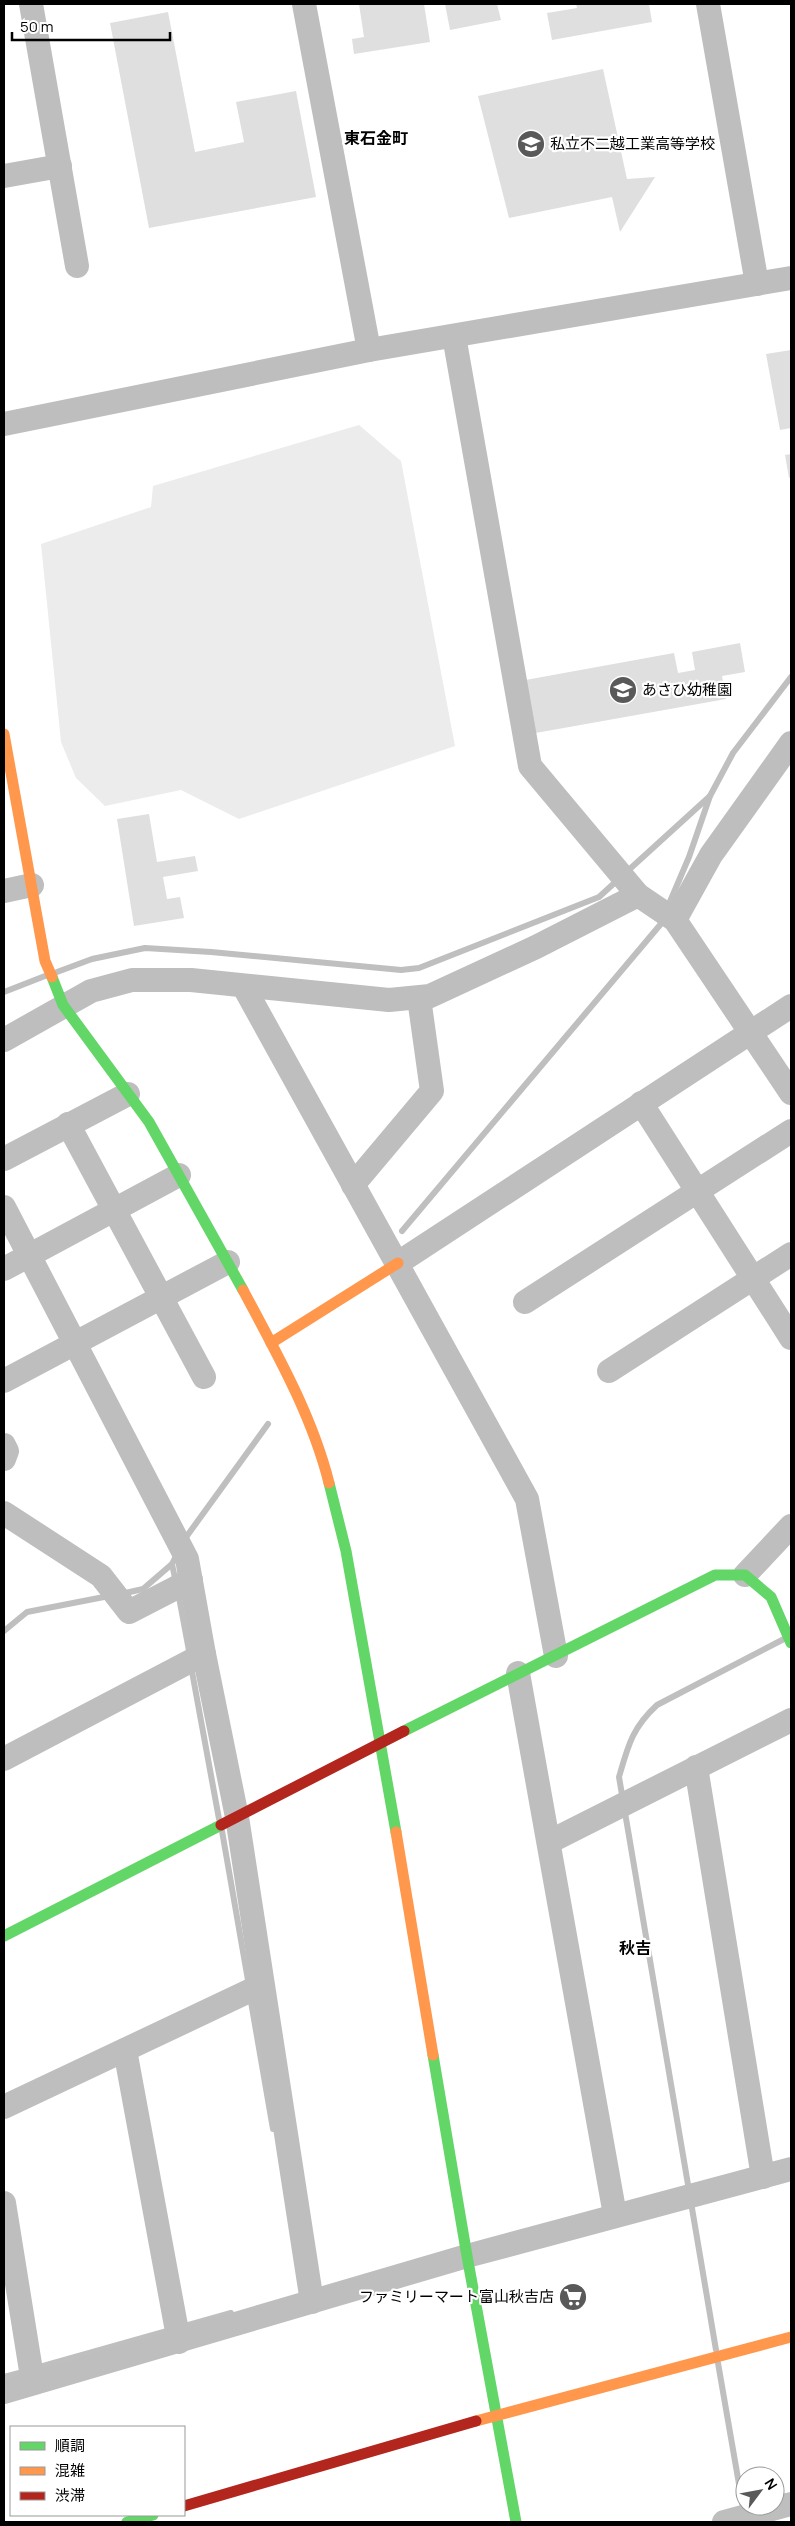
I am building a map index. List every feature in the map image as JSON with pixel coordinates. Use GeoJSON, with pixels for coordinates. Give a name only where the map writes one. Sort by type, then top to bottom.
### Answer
{"type":"FeatureCollection","features":[{"type":"Feature","properties":{"kind":"street"},"geometry":{"type":"LineString","coordinates":[[31,4],[77,266]]}},
{"type":"Feature","properties":{"kind":"street"},"geometry":{"type":"LineString","coordinates":[[304,4],[369,350]]}},
{"type":"Feature","properties":{"kind":"street"},"geometry":{"type":"LineString","coordinates":[[708,4],[758,284]]}},
{"type":"Feature","properties":{"kind":"street"},"geometry":{"type":"LineString","coordinates":[[4,176],[60,166]]}},
{"type":"Feature","properties":{"kind":"street"},"geometry":{"type":"LineString","coordinates":[[4,424],[369,350],[791,278]]}},
{"type":"Feature","properties":{"kind":"street"},"geometry":{"type":"LineString","coordinates":[[454,336],[530,766],[638,895],[675,920],[752,1032],[791,1093]]}},
{"type":"Feature","properties":{"kind":"street"},"geometry":{"type":"LineString","coordinates":[[4,734],[45,961],[63,1005],[149,1122],[228,1262],[271,1344],[320,1447],[346,1551],[381,1743],[467,2256],[516,2522]]}},
{"type":"Feature","properties":{"kind":"street"},"geometry":{"type":"LineString","coordinates":[[675,920],[711,855],[791,743]]}},
{"type":"Feature","properties":{"kind":"street"},"geometry":{"type":"LineString","coordinates":[[4,890],[32,884]]}},
{"type":"Feature","properties":{"kind":"street"},"geometry":{"type":"LineString","coordinates":[[4,1040],[63,1005],[91,991],[132,980],[191,980],[244,987],[389,1000],[430,996],[536,948],[638,895]]}},
{"type":"Feature","properties":{"kind":"street"},"geometry":{"type":"LineString","coordinates":[[244,987],[527,1499],[556,1656]]}},
{"type":"Feature","properties":{"kind":"street"},"geometry":{"type":"LineString","coordinates":[[353,1185],[432,1091],[419,998]]}},
{"type":"Feature","properties":{"kind":"street"},"geometry":{"type":"LineString","coordinates":[[271,1344],[791,1006]]}},
{"type":"Feature","properties":{"kind":"street"},"geometry":{"type":"LineString","coordinates":[[4,1159],[128,1094]]}},
{"type":"Feature","properties":{"kind":"street"},"geometry":{"type":"LineString","coordinates":[[640,1103],[791,1338]]}},
{"type":"Feature","properties":{"kind":"street"},"geometry":{"type":"LineString","coordinates":[[68,1124],[204,1377]]}},
{"type":"Feature","properties":{"kind":"street"},"geometry":{"type":"LineString","coordinates":[[525,1302],[791,1130]]}},
{"type":"Feature","properties":{"kind":"street"},"geometry":{"type":"LineString","coordinates":[[4,1269],[179,1175]]}},
{"type":"Feature","properties":{"kind":"street"},"geometry":{"type":"LineString","coordinates":[[4,1207],[188,1559],[204,1654],[237,1817],[312,2302]]}},
{"type":"Feature","properties":{"kind":"street"},"geometry":{"type":"LineString","coordinates":[[609,1371],[791,1254]]}},
{"type":"Feature","properties":{"kind":"street"},"geometry":{"type":"LineString","coordinates":[[4,1381],[228,1262]]}},
{"type":"Feature","properties":{"kind":"street"},"geometry":{"type":"LineString","coordinates":[[4,1445],[7,1451],[4,1458]]}},
{"type":"Feature","properties":{"kind":"street"},"geometry":{"type":"LineString","coordinates":[[6,1518],[101,1576],[129,1612],[191,1580]]}},
{"type":"Feature","properties":{"kind":"street"},"geometry":{"type":"LineString","coordinates":[[745,1575],[791,1526]]}},
{"type":"Feature","properties":{"kind":"street"},"geometry":{"type":"LineString","coordinates":[[4,1936],[518,1673],[556,1656],[715,1575],[745,1575],[771,1597],[791,1643]]}},
{"type":"Feature","properties":{"kind":"street"},"geometry":{"type":"LineString","coordinates":[[4,1759],[204,1654]]}},
{"type":"Feature","properties":{"kind":"street"},"geometry":{"type":"LineString","coordinates":[[518,1673],[615,2215]]}},
{"type":"Feature","properties":{"kind":"street"},"geometry":{"type":"LineString","coordinates":[[549,1842],[791,1720]]}},
{"type":"Feature","properties":{"kind":"street"},"geometry":{"type":"LineString","coordinates":[[696,1767],[763,2177]]}},
{"type":"Feature","properties":{"kind":"street"},"geometry":{"type":"LineString","coordinates":[[4,2107],[262,1986]]}},
{"type":"Feature","properties":{"kind":"street"},"geometry":{"type":"LineString","coordinates":[[125,2050],[179,2342]]}},
{"type":"Feature","properties":{"kind":"street"},"geometry":{"type":"LineString","coordinates":[[4,2392],[467,2256],[791,2169]]}},
{"type":"Feature","properties":{"kind":"street"},"geometry":{"type":"LineString","coordinates":[[4,2203],[33,2383]]}},
{"type":"Feature","properties":{"kind":"street"},"geometry":{"type":"LineString","coordinates":[[185,2506],[496,2415],[791,2337]]}},
{"type":"Feature","properties":{"kind":"street"},"geometry":{"type":"LineString","coordinates":[[727,2521],[791,2504]]}},
{"type":"Feature","properties":{"kind":"street"},"geometry":{"type":"LineString","coordinates":[[127,2522],[149,2516]]}},
{"type":"Feature","properties":{"kind":"shaded area"},"geometry":{"type":"Polygon","coordinates":[[[359,425],[401,461],[455,746],[239,819],[181,790],[105,806],[76,778],[61,742],[41,544],[151,507],[153,486],[359,425]]]}},
{"type":"Feature","properties":{"kind":"building"},"geometry":{"type":"Polygon","coordinates":[[[359,4],[424,4],[430,42],[354,54],[352,39],[364,37],[359,4]]]}},
{"type":"Feature","properties":{"kind":"building"},"geometry":{"type":"Polygon","coordinates":[[[445,4],[497,4],[501,20],[450,30],[445,4]]]}},
{"type":"Feature","properties":{"kind":"building"},"geometry":{"type":"Polygon","coordinates":[[[576,4],[649,4],[652,22],[552,40],[547,13],[577,8],[576,4]]]}},
{"type":"Feature","properties":{"kind":"building"},"geometry":{"type":"Polygon","coordinates":[[[168,12],[195,152],[244,142],[236,102],[296,91],[316,197],[149,228],[110,23],[168,12]]]}},
{"type":"Feature","properties":{"kind":"building"},"geometry":{"type":"Polygon","coordinates":[[[603,69],[627,179],[655,177],[620,232],[612,197],[509,218],[478,96],[603,69]]]}},
{"type":"Feature","properties":{"kind":"building"},"geometry":{"type":"Polygon","coordinates":[[[791,350],[791,428],[780,430],[766,354],[791,350]]]}},
{"type":"Feature","properties":{"kind":"building"},"geometry":{"type":"Polygon","coordinates":[[[791,454],[791,477],[789,478],[785,455],[791,454]]]}},
{"type":"Feature","properties":{"kind":"building","name":"あさひ幼稚園"},"geometry":{"type":"Polygon","coordinates":[[[740,643],[745,672],[722,676],[726,699],[530,734],[520,681],[674,653],[678,673],[695,670],[692,652],[740,643]]]}},
{"type":"Feature","properties":{"kind":"building"},"geometry":{"type":"Polygon","coordinates":[[[149,814],[157,862],[195,856],[198,871],[163,877],[167,899],[180,897],[184,918],[134,926],[117,819],[149,814]]]}},
{"type":"Feature","properties":{"kind":"waterway"},"geometry":{"type":"LineString","coordinates":[[402,1231],[660,925],[689,857],[710,796],[733,753],[791,677]]}},
{"type":"Feature","properties":{"kind":"waterway"},"geometry":{"type":"LineString","coordinates":[[57,972],[92,959],[145,948],[211,952],[401,970],[419,968],[599,897],[710,796]]}},
{"type":"Feature","properties":{"kind":"waterway"},"geometry":{"type":"LineString","coordinates":[[4,992],[45,976]]}},
{"type":"Feature","properties":{"kind":"waterway"},"geometry":{"type":"LineString","coordinates":[[184,1540],[268,1424]]}},
{"type":"Feature","properties":{"kind":"waterway"},"geometry":{"type":"LineString","coordinates":[[176,1583],[172,1564],[177,1554]]}},
{"type":"Feature","properties":{"kind":"waterway"},"geometry":{"type":"LineString","coordinates":[[121,1594],[143,1589],[172,1564]]}},
{"type":"Feature","properties":{"kind":"waterway"},"geometry":{"type":"LineString","coordinates":[[178,1592],[190,1656]]}},
{"type":"Feature","properties":{"kind":"waterway"},"geometry":{"type":"LineString","coordinates":[[4,1631],[27,1612],[109,1596]]}},
{"type":"Feature","properties":{"kind":"waterway"},"geometry":{"type":"LineString","coordinates":[[716,2350],[619,1777],[628,1747],[636,1730],[657,1705],[784,1639]]}},
{"type":"Feature","properties":{"kind":"waterway"},"geometry":{"type":"LineString","coordinates":[[191,1666],[219,1819]]}},
{"type":"Feature","properties":{"kind":"waterway"},"geometry":{"type":"LineString","coordinates":[[222,1831],[249,1986]]}},
{"type":"Feature","properties":{"kind":"waterway"},"geometry":{"type":"LineString","coordinates":[[250,1996],[273,2129]]}},
{"type":"Feature","properties":{"kind":"waterway"},"geometry":{"type":"LineString","coordinates":[[36,2368],[231,2313]]}},
{"type":"Feature","properties":{"kind":"waterway"},"geometry":{"type":"LineString","coordinates":[[718,2363],[736,2466]]}},
{"type":"Feature","properties":{"kind":"waterway"},"geometry":{"type":"LineString","coordinates":[[4,2377],[27,2371]]}},
{"type":"Feature","properties":{"kind":"traffic: fast"},"geometry":{"type":"LineString","coordinates":[[52,977],[63,1005],[149,1122],[243,1290]]}},
{"type":"Feature","properties":{"kind":"traffic: fast"},"geometry":{"type":"LineString","coordinates":[[329,1483],[346,1551],[396,1832]]}},
{"type":"Feature","properties":{"kind":"traffic: fast"},"geometry":{"type":"LineString","coordinates":[[404,1731],[715,1575],[745,1575],[771,1597],[791,1643]]}},
{"type":"Feature","properties":{"kind":"traffic: fast"},"geometry":{"type":"LineString","coordinates":[[4,1936],[221,1825]]}},
{"type":"Feature","properties":{"kind":"traffic: fast"},"geometry":{"type":"LineString","coordinates":[[433,2055],[467,2256],[516,2522]]}},
{"type":"Feature","properties":{"kind":"traffic: fast"},"geometry":{"type":"LineString","coordinates":[[127,2522],[149,2516]]}},
{"type":"Feature","properties":{"kind":"traffic: slow"},"geometry":{"type":"LineString","coordinates":[[4,734],[45,961],[52,977]]}},
{"type":"Feature","properties":{"kind":"traffic: slow"},"geometry":{"type":"LineString","coordinates":[[271,1343],[398,1263]]}},
{"type":"Feature","properties":{"kind":"traffic: slow"},"geometry":{"type":"LineString","coordinates":[[243,1290],[303,1408],[322,1458],[329,1483]]}},
{"type":"Feature","properties":{"kind":"traffic: slow"},"geometry":{"type":"LineString","coordinates":[[396,1832],[433,2055]]}},
{"type":"Feature","properties":{"kind":"traffic: slow"},"geometry":{"type":"LineString","coordinates":[[476,2421],[791,2337]]}},
{"type":"Feature","properties":{"kind":"traffic: jam"},"geometry":{"type":"LineString","coordinates":[[221,1825],[404,1731]]}},
{"type":"Feature","properties":{"kind":"traffic: jam"},"geometry":{"type":"LineString","coordinates":[[185,2506],[476,2421]]}},
{"type":"Feature","properties":{"kind":"place","name":"私立不二越工業高等学校"},"geometry":{"type":"Point","coordinates":[531,144]}},
{"type":"Feature","properties":{"kind":"place","name":"あさひ幼稚園"},"geometry":{"type":"Point","coordinates":[623,690]}},
{"type":"Feature","properties":{"kind":"place","name":"ファミリーマート富山秋吉店"},"geometry":{"type":"Point","coordinates":[573,2297]}},
{"type":"Feature","properties":{"kind":"district","name":"東石金町"},"geometry":{"type":"Point","coordinates":[376,138]}},
{"type":"Feature","properties":{"kind":"district","name":"秋吉"},"geometry":{"type":"Point","coordinates":[635,1948]}}]}
